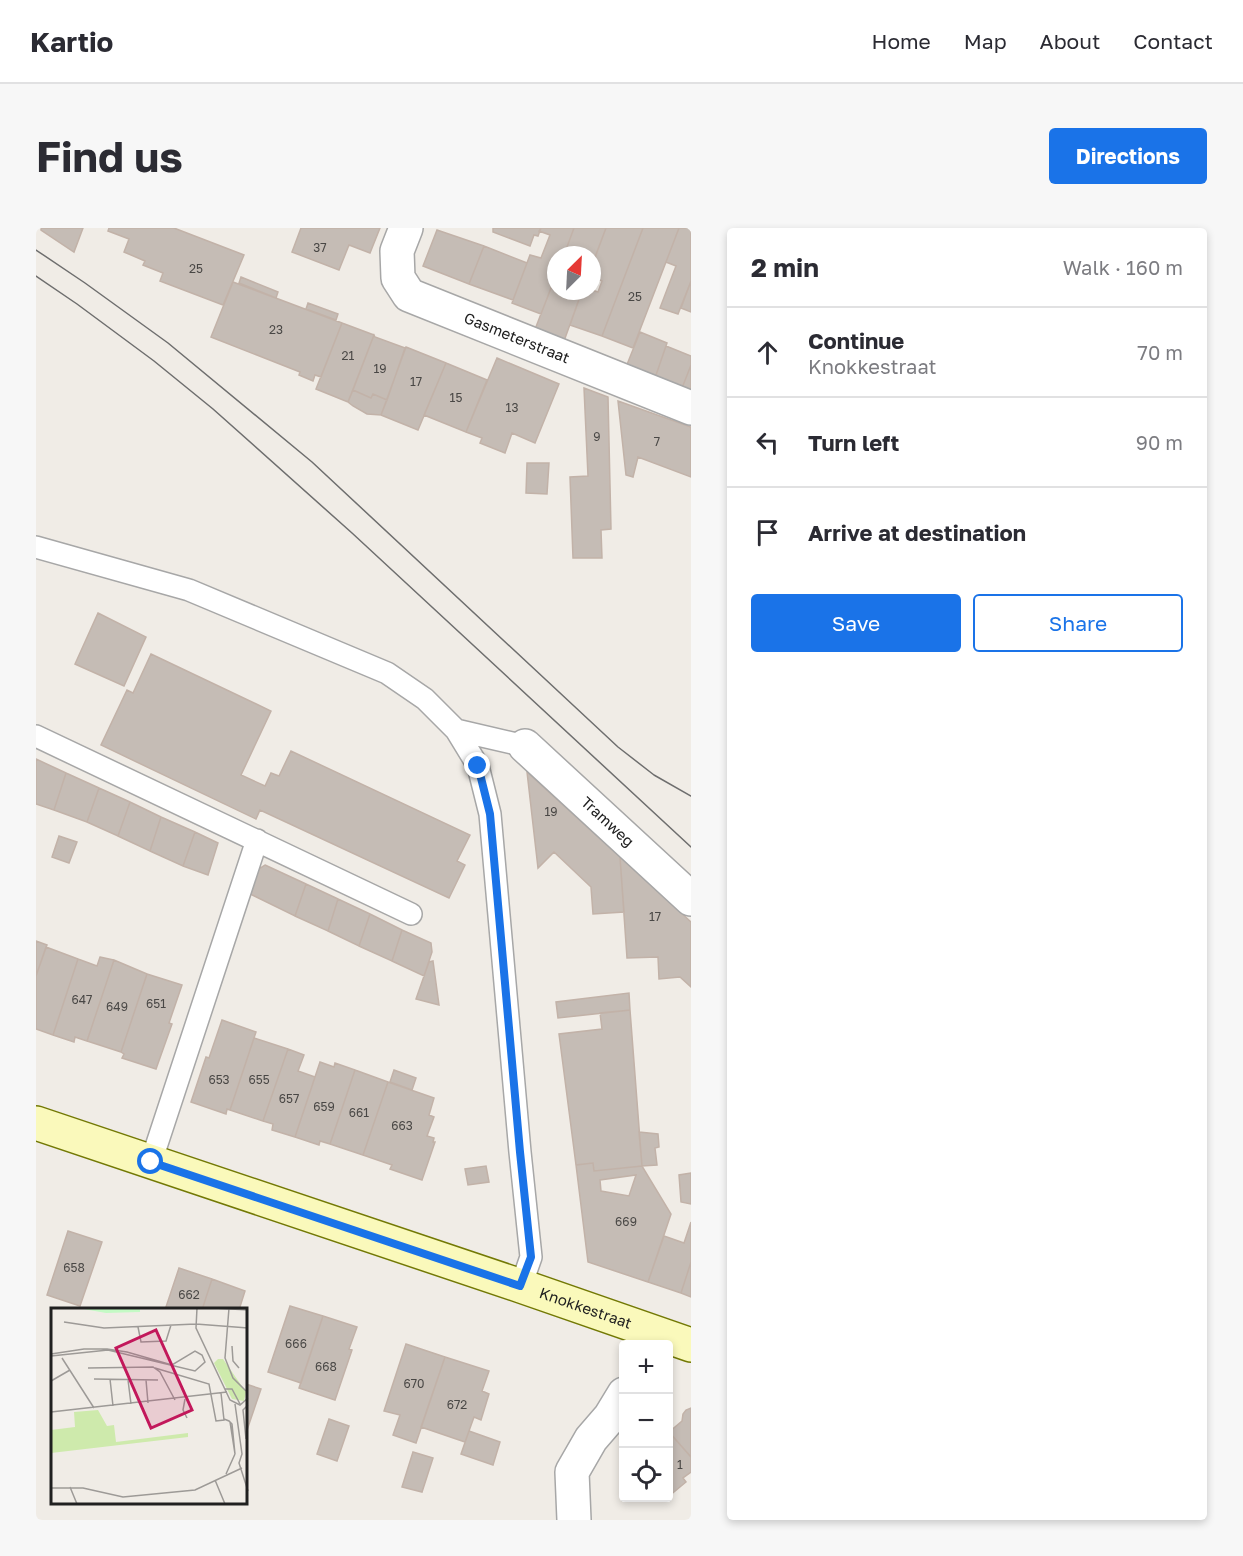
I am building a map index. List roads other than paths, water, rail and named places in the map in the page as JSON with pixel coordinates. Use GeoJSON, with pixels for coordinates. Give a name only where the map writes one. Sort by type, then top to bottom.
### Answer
{"type":"FeatureCollection","features":[{"type":"Feature","properties":{"kind":"street","name":"Gasmeterstraat"},"geometry":{"type":"LineString","coordinates":[[406,228],[397,251],[398,278],[409,295],[691,408]]}},
{"type":"Feature","properties":{"kind":"street","name":"Tramweg"},"geometry":{"type":"LineString","coordinates":[[525,746],[691,899]]}},
{"type":"Feature","properties":{"kind":"street","name":"Knokkestraat"},"geometry":{"type":"LineString","coordinates":[[36,1123],[520,1286],[657,1340]]}},
{"type":"Feature","properties":{"kind":"street","name":"Knokkestraat"},"geometry":{"type":"LineString","coordinates":[[673,1342],[691,1345]]}},
{"type":"Feature","properties":{"kind":"street"},"geometry":{"type":"LineString","coordinates":[[574,1520],[572,1472],[591,1439],[619,1402]]}},
{"type":"Feature","properties":{"kind":"lane"},"geometry":{"type":"LineString","coordinates":[[36,547],[189,590],[387,673],[425,699],[456,730],[478,766],[490,814],[531,1257],[520,1286]]}},
{"type":"Feature","properties":{"kind":"lane"},"geometry":{"type":"LineString","coordinates":[[456,730],[525,746]]}},
{"type":"Feature","properties":{"kind":"lane"},"geometry":{"type":"LineString","coordinates":[[36,736],[411,914]]}},
{"type":"Feature","properties":{"kind":"lane"},"geometry":{"type":"LineString","coordinates":[[151,1162],[257,840]]}},
{"type":"Feature","properties":{"kind":"tram line"},"geometry":{"type":"LineString","coordinates":[[36,250],[168,343],[312,462],[618,747],[654,775],[691,796]]}},
{"type":"Feature","properties":{"kind":"tram line"},"geometry":{"type":"LineString","coordinates":[[36,276],[154,361],[213,409],[352,533],[691,847]]}}]}
